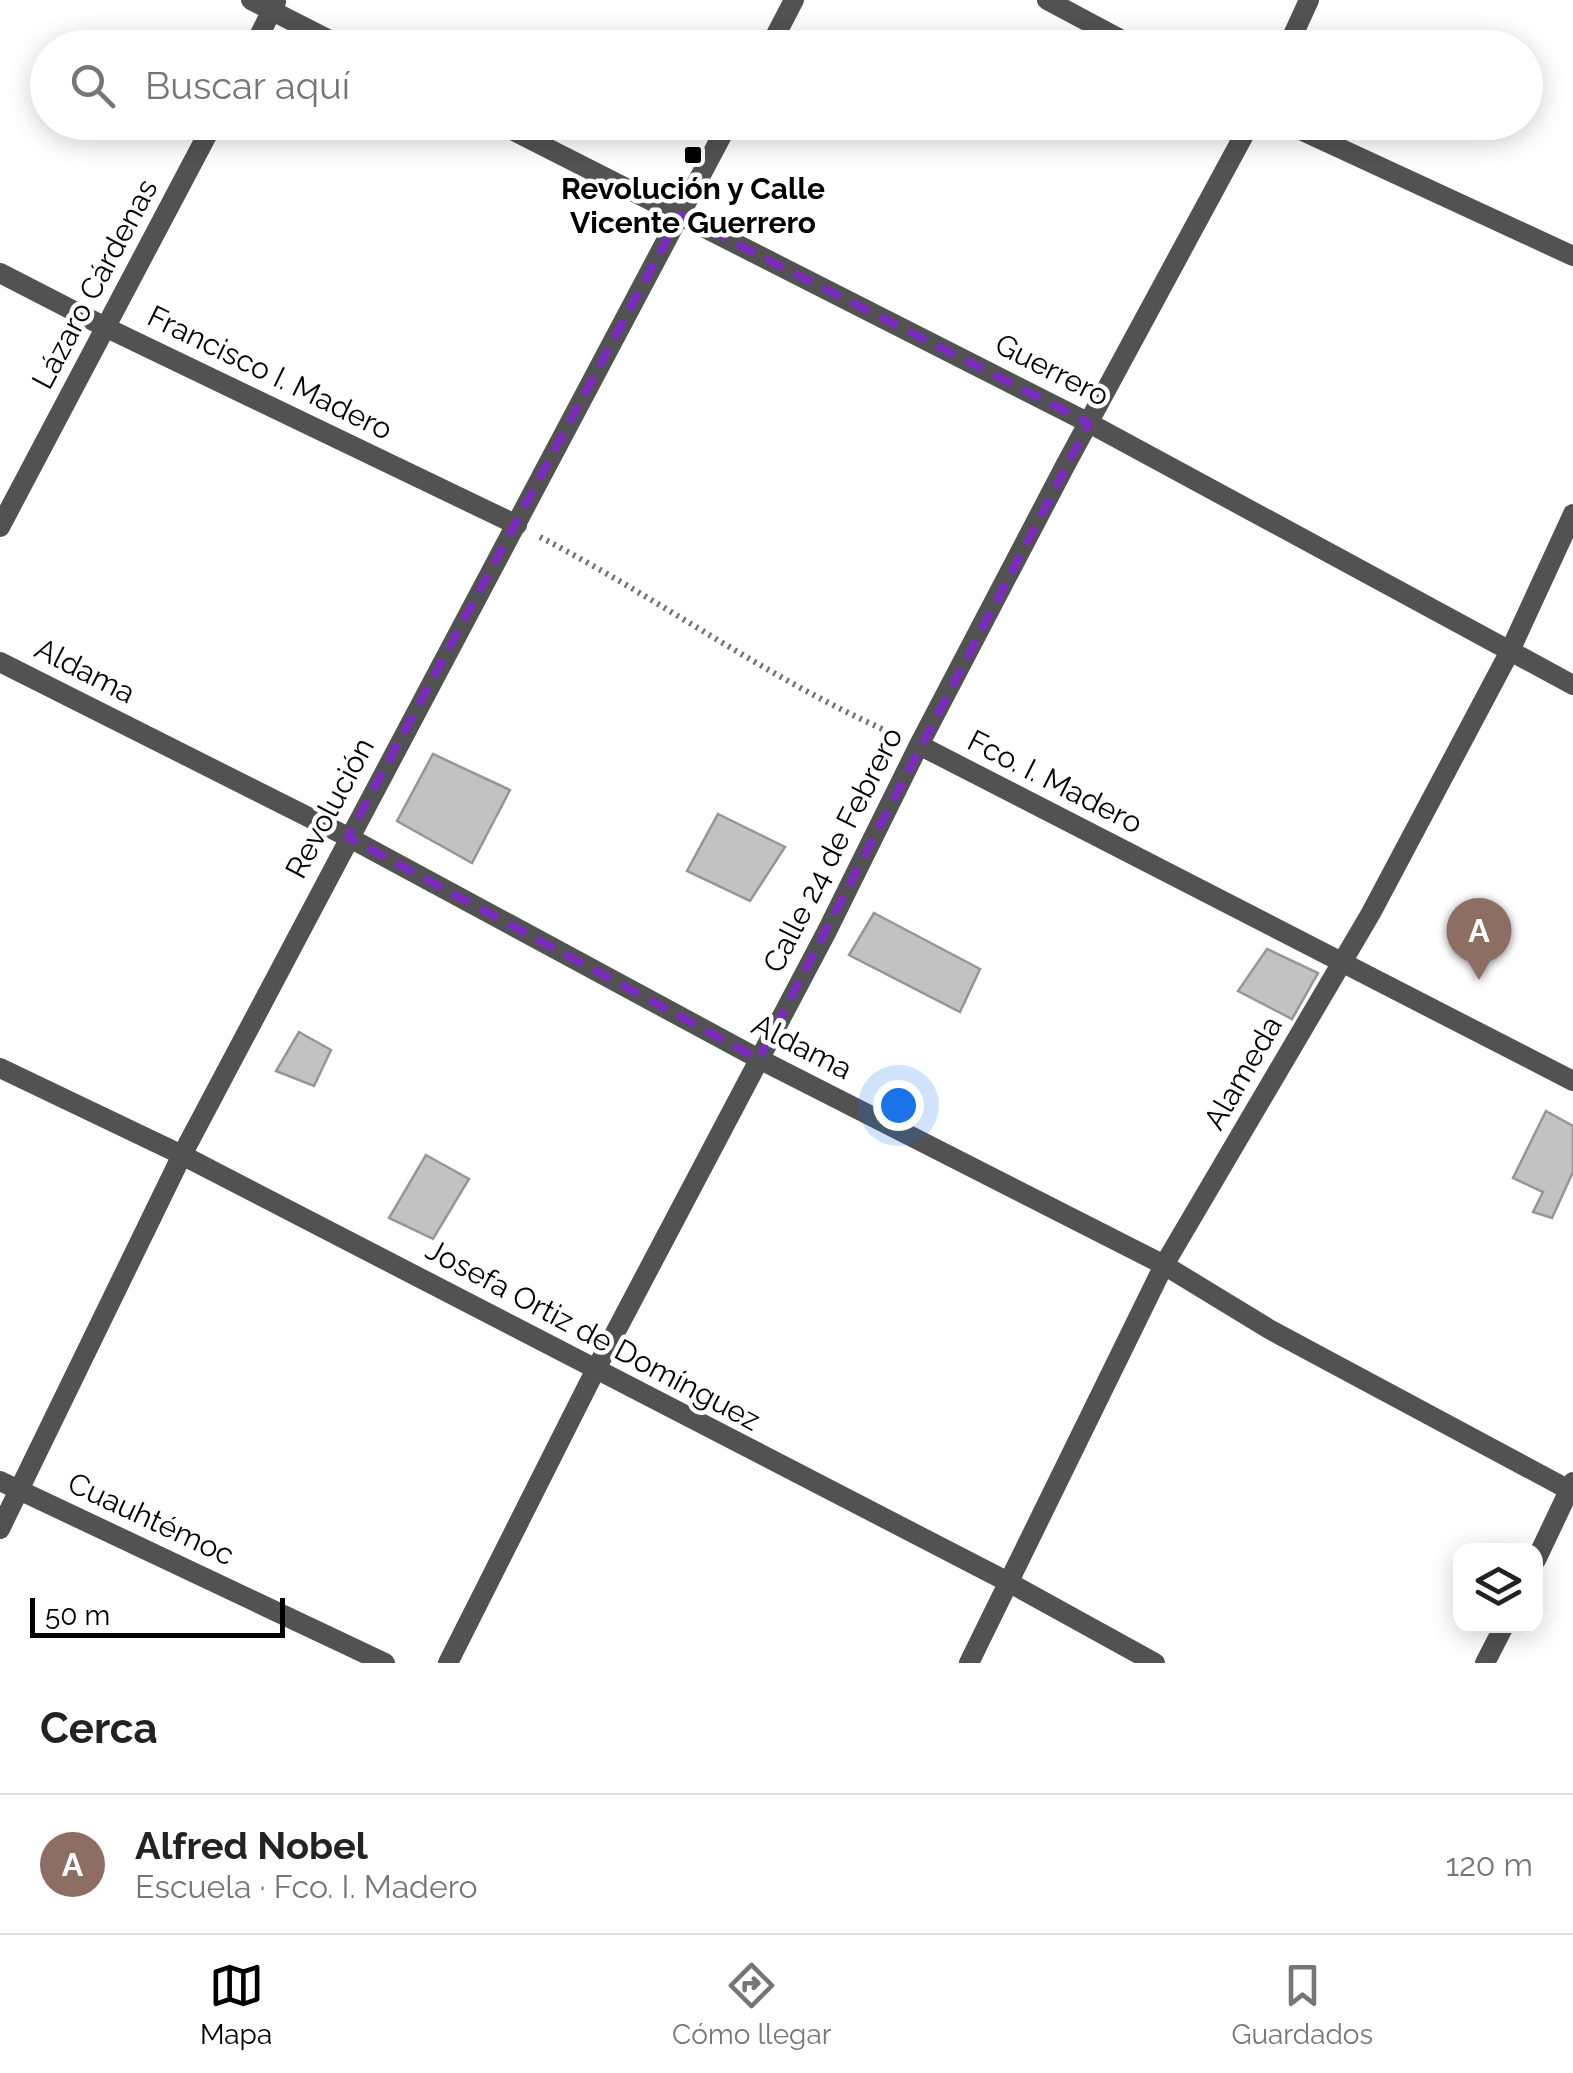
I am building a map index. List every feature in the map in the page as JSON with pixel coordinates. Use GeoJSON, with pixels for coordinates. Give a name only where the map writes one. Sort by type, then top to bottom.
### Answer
{"type":"FeatureCollection","features":[{"type":"Feature","properties":{"kind":"street"},"geometry":{"type":"LineString","coordinates":[[251,0],[274,6],[315,30]]}},
{"type":"Feature","properties":{"kind":"street"},"geometry":{"type":"LineString","coordinates":[[778,30],[794,0]]}},
{"type":"Feature","properties":{"kind":"street"},"geometry":{"type":"LineString","coordinates":[[1047,0],[1104,30]]}},
{"type":"Feature","properties":{"kind":"street"},"geometry":{"type":"LineString","coordinates":[[1295,30],[1309,0]]}},
{"type":"Feature","properties":{"kind":"street"},"geometry":{"type":"LineString","coordinates":[[262,30],[274,6]]}},
{"type":"Feature","properties":{"kind":"street","name":"Lázaro Cárdenas"},"geometry":{"type":"LineString","coordinates":[[0,527],[205,140]]}},
{"type":"Feature","properties":{"kind":"street","name":"Guerrero"},"geometry":{"type":"LineString","coordinates":[[532,140],[1089,423],[1509,654],[1573,685]]}},
{"type":"Feature","properties":{"kind":"street","name":"Revolución"},"geometry":{"type":"LineString","coordinates":[[0,1529],[182,1154],[719,140]]}},
{"type":"Feature","properties":{"kind":"street","name":"Calle 24 de Febrero"},"geometry":{"type":"LineString","coordinates":[[448,1663],[596,1369],[827,932],[919,745],[1241,140]]}},
{"type":"Feature","properties":{"kind":"street"},"geometry":{"type":"LineString","coordinates":[[1323,140],[1573,256]]}},
{"type":"Feature","properties":{"kind":"street","name":"Francisco I. Madero"},"geometry":{"type":"LineString","coordinates":[[0,273],[517,525]]}},
{"type":"Feature","properties":{"kind":"street","name":"Alameda"},"geometry":{"type":"LineString","coordinates":[[970,1663],[1164,1265],[1340,964],[1509,654],[1573,514]]}},
{"type":"Feature","properties":{"kind":"street","name":"Aldama"},"geometry":{"type":"LineString","coordinates":[[0,662],[348,837],[759,1059],[1164,1265],[1270,1329],[1572,1488]]}},
{"type":"Feature","properties":{"kind":"street","name":"Fco. I. Madero"},"geometry":{"type":"LineString","coordinates":[[919,745],[1573,1081]]}},
{"type":"Feature","properties":{"kind":"street","name":"Josefa Ortiz de Domínguez"},"geometry":{"type":"LineString","coordinates":[[0,1068],[182,1154],[1010,1583],[1156,1663]]}},
{"type":"Feature","properties":{"kind":"street","name":"Cuauhtémoc"},"geometry":{"type":"LineString","coordinates":[[0,1480],[385,1663]]}},
{"type":"Feature","properties":{"kind":"street"},"geometry":{"type":"LineString","coordinates":[[1543,1546],[1572,1488]]}},
{"type":"Feature","properties":{"kind":"street"},"geometry":{"type":"LineString","coordinates":[[1485,1663],[1500,1633]]}},
{"type":"Feature","properties":{"kind":"path","name":"Fco. I. Madero"},"geometry":{"type":"LineString","coordinates":[[517,525],[619,578],[730,648],[852,716],[919,745]]}},
{"type":"Feature","properties":{"kind":"highlighted area"},"geometry":{"type":"Polygon","coordinates":[[[680,215],[1089,423],[759,1059],[348,837],[680,215]]]}},
{"type":"Feature","properties":{"kind":"building"},"geometry":{"type":"Polygon","coordinates":[[[433,754],[510,790],[472,863],[397,821],[433,754]]]}},
{"type":"Feature","properties":{"kind":"building"},"geometry":{"type":"Polygon","coordinates":[[[718,814],[785,847],[750,901],[687,871],[718,814]]]}},
{"type":"Feature","properties":{"kind":"building"},"geometry":{"type":"Polygon","coordinates":[[[874,913],[980,969],[960,1012],[849,955],[874,913]]]}},
{"type":"Feature","properties":{"kind":"building"},"geometry":{"type":"Polygon","coordinates":[[[1267,949],[1318,973],[1292,1019],[1238,991],[1267,949]]]}},
{"type":"Feature","properties":{"kind":"building"},"geometry":{"type":"Polygon","coordinates":[[[299,1032],[331,1050],[314,1086],[276,1071],[299,1032]]]}},
{"type":"Feature","properties":{"kind":"building"},"geometry":{"type":"Polygon","coordinates":[[[1546,1111],[1573,1126],[1573,1172],[1552,1218],[1533,1212],[1543,1192],[1513,1178],[1546,1111]]]}},
{"type":"Feature","properties":{"kind":"building"},"geometry":{"type":"Polygon","coordinates":[[[426,1155],[469,1179],[433,1239],[389,1218],[426,1155]]]}},
{"type":"Feature","properties":{"kind":"place","name":"Revolución y Calle Vicente Guerrero"},"geometry":{"type":"Point","coordinates":[693,155]}},
{"type":"Feature","properties":{"kind":"place","name":"Alfred Nobel"},"geometry":{"type":"Point","coordinates":[1479,980]}}]}
